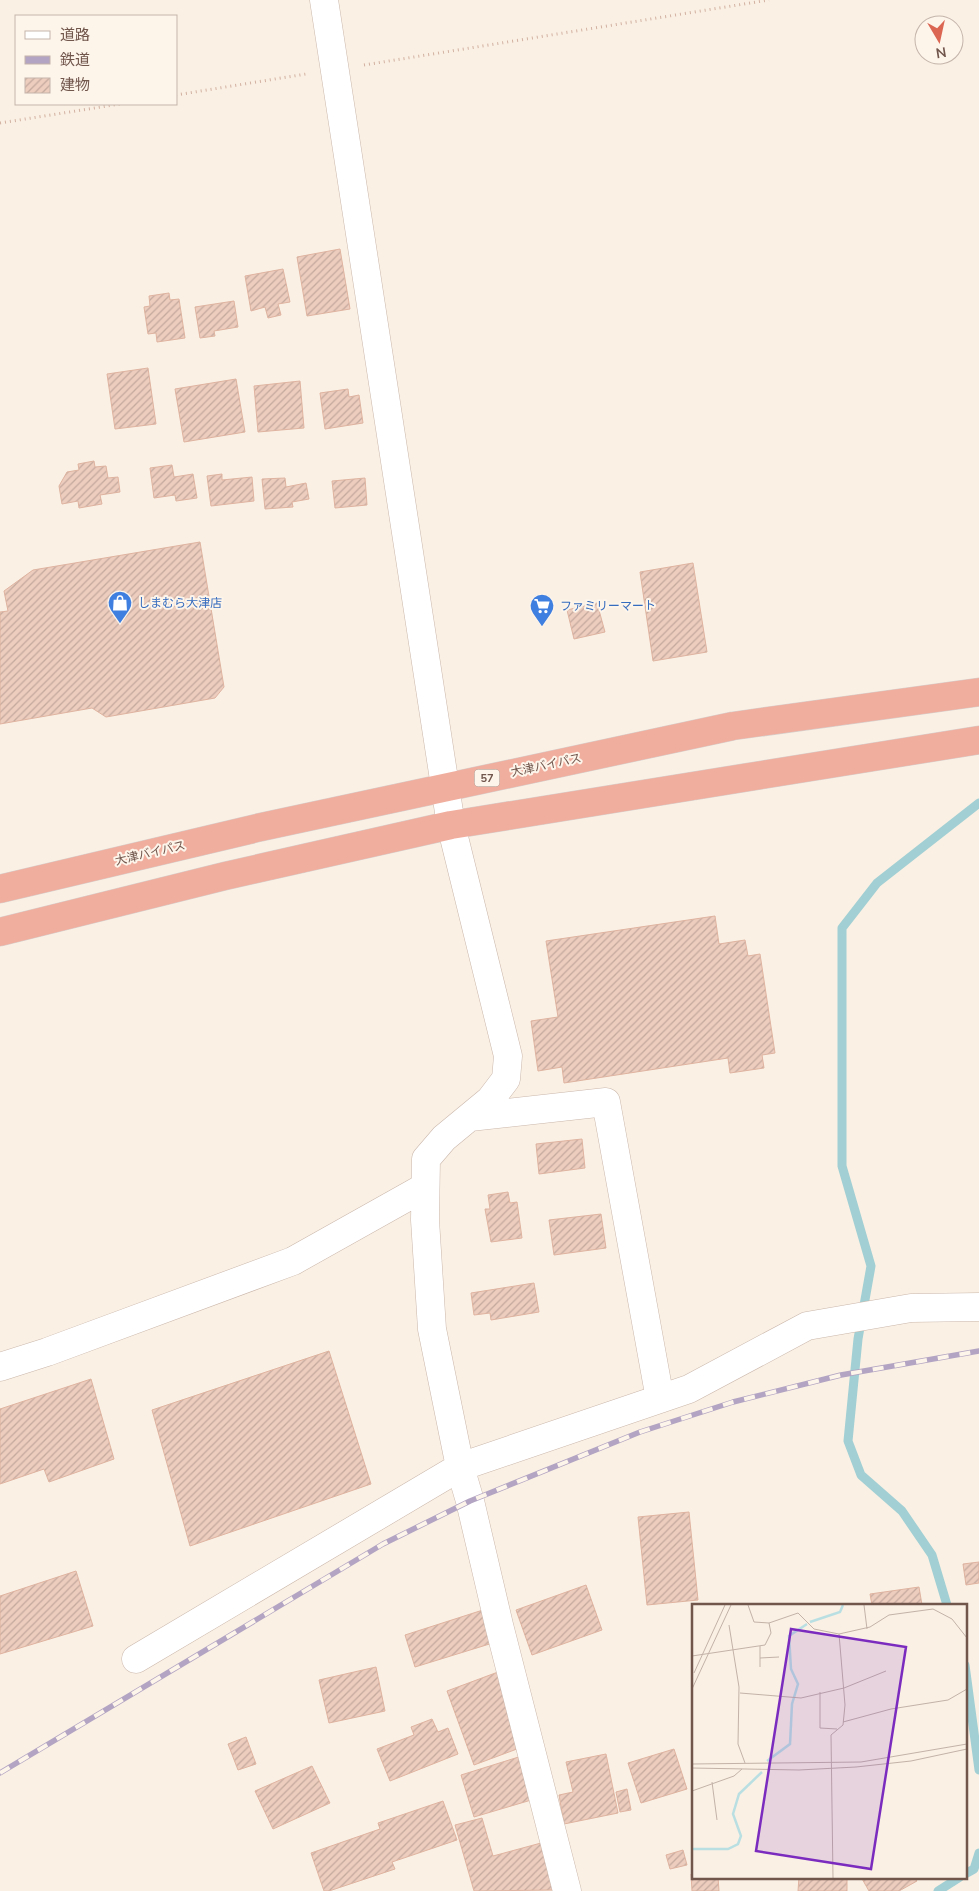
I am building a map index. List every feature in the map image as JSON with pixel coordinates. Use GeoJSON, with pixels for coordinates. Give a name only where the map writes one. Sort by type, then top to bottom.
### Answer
{"type":"FeatureCollection","features":[{"type":"Feature","properties":{"kind":"highway","name":"大津バイパス"},"geometry":{"type":"LineString","coordinates":[[0,889],[247,830],[445,786],[733,726],[979,692]]}},
{"type":"Feature","properties":{"kind":"highway"},"geometry":{"type":"LineString","coordinates":[[0,932],[225,876],[451,825],[979,740]]}},
{"type":"Feature","properties":{"kind":"street"},"geometry":{"type":"LineString","coordinates":[[324,0],[451,825],[508,1056],[506,1079],[490,1100],[444,1138],[426,1159],[424,1187],[432,1329],[460,1467],[470,1500],[501,1634],[567,1891]]}},
{"type":"Feature","properties":{"kind":"street"},"geometry":{"type":"LineString","coordinates":[[470,1117],[606,1102],[660,1399]]}},
{"type":"Feature","properties":{"kind":"street"},"geometry":{"type":"LineString","coordinates":[[0,1367],[47,1352],[293,1260],[424,1187]]}},
{"type":"Feature","properties":{"kind":"street"},"geometry":{"type":"LineString","coordinates":[[136,1659],[460,1467],[689,1389],[807,1326],[911,1308],[979,1307]]}},
{"type":"Feature","properties":{"kind":"path"},"geometry":{"type":"LineString","coordinates":[[178,95],[768,0]]}},
{"type":"Feature","properties":{"kind":"path"},"geometry":{"type":"LineString","coordinates":[[0,123],[114,105]]}},
{"type":"Feature","properties":{"kind":"building"},"geometry":{"type":"Polygon","coordinates":[[[340,249],[350,309],[307,316],[297,257],[340,249]]]}},
{"type":"Feature","properties":{"kind":"building"},"geometry":{"type":"Polygon","coordinates":[[[283,269],[290,302],[278,304],[281,315],[268,318],[265,307],[251,311],[245,276],[283,269]]]}},
{"type":"Feature","properties":{"kind":"building"},"geometry":{"type":"Polygon","coordinates":[[[169,293],[170,300],[179,299],[185,338],[157,342],[156,333],[148,334],[144,307],[150,306],[149,296],[169,293]]]}},
{"type":"Feature","properties":{"kind":"building"},"geometry":{"type":"Polygon","coordinates":[[[234,301],[238,327],[214,331],[215,336],[200,338],[195,307],[234,301]]]}},
{"type":"Feature","properties":{"kind":"building"},"geometry":{"type":"Polygon","coordinates":[[[148,368],[156,424],[115,429],[107,374],[148,368]]]}},
{"type":"Feature","properties":{"kind":"building"},"geometry":{"type":"Polygon","coordinates":[[[236,379],[245,432],[184,442],[175,389],[236,379]]]}},
{"type":"Feature","properties":{"kind":"building"},"geometry":{"type":"Polygon","coordinates":[[[300,381],[304,428],[258,432],[254,386],[300,381]]]}},
{"type":"Feature","properties":{"kind":"building"},"geometry":{"type":"Polygon","coordinates":[[[348,389],[349,397],[359,395],[363,423],[325,429],[320,393],[348,389]]]}},
{"type":"Feature","properties":{"kind":"building"},"geometry":{"type":"Polygon","coordinates":[[[94,461],[95,467],[106,466],[108,478],[118,477],[120,492],[100,495],[102,504],[79,508],[78,501],[62,504],[59,486],[67,472],[79,470],[78,464],[94,461]]]}},
{"type":"Feature","properties":{"kind":"building"},"geometry":{"type":"Polygon","coordinates":[[[172,465],[174,477],[193,474],[197,498],[176,501],[175,495],[154,498],[150,468],[172,465]]]}},
{"type":"Feature","properties":{"kind":"building"},"geometry":{"type":"Polygon","coordinates":[[[222,474],[222,480],[252,477],[254,501],[211,506],[207,476],[222,474]]]}},
{"type":"Feature","properties":{"kind":"building"},"geometry":{"type":"Polygon","coordinates":[[[285,478],[286,487],[306,483],[309,499],[292,502],[293,507],[265,509],[262,479],[285,478]]]}},
{"type":"Feature","properties":{"kind":"building"},"geometry":{"type":"Polygon","coordinates":[[[365,478],[367,505],[335,508],[332,481],[365,478]]]}},
{"type":"Feature","properties":{"kind":"building"},"geometry":{"type":"Polygon","coordinates":[[[200,542],[224,687],[215,698],[106,717],[92,708],[0,724],[0,612],[8,611],[4,591],[33,570],[200,542]]]}},
{"type":"Feature","properties":{"kind":"building"},"geometry":{"type":"Polygon","coordinates":[[[693,563],[707,652],[653,661],[640,572],[693,563]]]}},
{"type":"Feature","properties":{"kind":"building"},"geometry":{"type":"Polygon","coordinates":[[[597,603],[605,632],[574,639],[567,610],[597,603]]]}},
{"type":"Feature","properties":{"kind":"building"},"geometry":{"type":"Polygon","coordinates":[[[715,916],[719,944],[745,940],[748,956],[760,954],[775,1053],[762,1055],[764,1068],[730,1073],[728,1058],[564,1083],[562,1067],[538,1071],[531,1021],[558,1017],[546,941],[715,916]]]}},
{"type":"Feature","properties":{"kind":"building"},"geometry":{"type":"Polygon","coordinates":[[[582,1139],[585,1168],[539,1174],[536,1144],[582,1139]]]}},
{"type":"Feature","properties":{"kind":"building"},"geometry":{"type":"Polygon","coordinates":[[[508,1192],[510,1203],[517,1202],[522,1238],[491,1242],[485,1209],[490,1209],[488,1195],[508,1192]]]}},
{"type":"Feature","properties":{"kind":"building"},"geometry":{"type":"Polygon","coordinates":[[[601,1214],[606,1248],[554,1255],[549,1220],[601,1214]]]}},
{"type":"Feature","properties":{"kind":"building"},"geometry":{"type":"Polygon","coordinates":[[[534,1283],[539,1312],[491,1320],[490,1313],[474,1315],[471,1293],[534,1283]]]}},
{"type":"Feature","properties":{"kind":"building"},"geometry":{"type":"Polygon","coordinates":[[[329,1351],[371,1484],[190,1546],[152,1410],[329,1351]]]}},
{"type":"Feature","properties":{"kind":"building"},"geometry":{"type":"Polygon","coordinates":[[[91,1379],[114,1459],[49,1482],[44,1469],[0,1484],[0,1409],[91,1379]]]}},
{"type":"Feature","properties":{"kind":"building"},"geometry":{"type":"Polygon","coordinates":[[[689,1512],[698,1600],[647,1605],[638,1517],[689,1512]]]}},
{"type":"Feature","properties":{"kind":"building"},"geometry":{"type":"Polygon","coordinates":[[[979,1562],[979,1583],[966,1585],[963,1564],[979,1562]]]}},
{"type":"Feature","properties":{"kind":"building"},"geometry":{"type":"Polygon","coordinates":[[[76,1571],[93,1626],[0,1654],[0,1596],[76,1571]]]}},
{"type":"Feature","properties":{"kind":"building"},"geometry":{"type":"Polygon","coordinates":[[[586,1585],[602,1630],[532,1655],[516,1610],[586,1585]]]}},
{"type":"Feature","properties":{"kind":"building"},"geometry":{"type":"Polygon","coordinates":[[[919,1587],[922,1604],[872,1604],[870,1594],[919,1587]]]}},
{"type":"Feature","properties":{"kind":"building"},"geometry":{"type":"Polygon","coordinates":[[[486,1609],[496,1642],[415,1667],[405,1635],[486,1609]]]}},
{"type":"Feature","properties":{"kind":"building"},"geometry":{"type":"Polygon","coordinates":[[[376,1667],[385,1711],[329,1723],[319,1680],[376,1667]]]}},
{"type":"Feature","properties":{"kind":"building"},"geometry":{"type":"Polygon","coordinates":[[[498,1672],[525,1746],[474,1765],[447,1691],[498,1672]]]}},
{"type":"Feature","properties":{"kind":"building"},"geometry":{"type":"Polygon","coordinates":[[[432,1719],[438,1732],[448,1728],[458,1754],[390,1781],[377,1749],[414,1735],[411,1727],[432,1719]]]}},
{"type":"Feature","properties":{"kind":"building"},"geometry":{"type":"Polygon","coordinates":[[[246,1737],[256,1764],[238,1770],[228,1744],[246,1737]]]}},
{"type":"Feature","properties":{"kind":"building"},"geometry":{"type":"Polygon","coordinates":[[[674,1749],[687,1789],[641,1803],[628,1763],[674,1749]]]}},
{"type":"Feature","properties":{"kind":"building"},"geometry":{"type":"Polygon","coordinates":[[[606,1754],[618,1813],[564,1824],[559,1795],[573,1792],[566,1762],[606,1754]]]}},
{"type":"Feature","properties":{"kind":"building"},"geometry":{"type":"Polygon","coordinates":[[[525,1755],[538,1798],[474,1817],[461,1775],[525,1755]]]}},
{"type":"Feature","properties":{"kind":"building"},"geometry":{"type":"Polygon","coordinates":[[[312,1766],[330,1803],[273,1829],[255,1791],[312,1766]]]}},
{"type":"Feature","properties":{"kind":"building"},"geometry":{"type":"Polygon","coordinates":[[[627,1789],[631,1810],[620,1812],[616,1792],[627,1789]]]}},
{"type":"Feature","properties":{"kind":"building"},"geometry":{"type":"Polygon","coordinates":[[[443,1801],[457,1840],[392,1862],[395,1869],[324,1891],[311,1853],[380,1829],[378,1823],[443,1801]]]}},
{"type":"Feature","properties":{"kind":"building"},"geometry":{"type":"Polygon","coordinates":[[[482,1818],[493,1856],[541,1843],[555,1890],[474,1891],[455,1825],[482,1818]]]}},
{"type":"Feature","properties":{"kind":"building"},"geometry":{"type":"Polygon","coordinates":[[[683,1850],[687,1865],[670,1869],[666,1855],[683,1850]]]}},
{"type":"Feature","properties":{"kind":"building"},"geometry":{"type":"Polygon","coordinates":[[[691,1874],[692,1878],[718,1878],[719,1891],[692,1891],[691,1874]]]}},
{"type":"Feature","properties":{"kind":"building"},"geometry":{"type":"Polygon","coordinates":[[[799,1878],[847,1878],[847,1891],[798,1891],[799,1878]]]}},
{"type":"Feature","properties":{"kind":"building"},"geometry":{"type":"Polygon","coordinates":[[[862,1878],[915,1878],[917,1881],[899,1891],[869,1891],[862,1878]]]}},
{"type":"Feature","properties":{"kind":"waterway"},"geometry":{"type":"LineString","coordinates":[[947,1604],[932,1555],[902,1511],[861,1475],[848,1441],[858,1339],[871,1266],[842,1166],[842,928],[877,883],[979,803]]}},
{"type":"Feature","properties":{"kind":"waterway"},"geometry":{"type":"LineString","coordinates":[[966,1672],[979,1770]]}},
{"type":"Feature","properties":{"kind":"waterway"},"geometry":{"type":"LineString","coordinates":[[966,1873],[974,1869],[979,1853]]}},
{"type":"Feature","properties":{"kind":"waterway"},"geometry":{"type":"LineString","coordinates":[[938,1891],[958,1878]]}},
{"type":"Feature","properties":{"kind":"railway"},"geometry":{"type":"LineString","coordinates":[[0,1773],[383,1544],[470,1501],[640,1432],[733,1402],[841,1375],[979,1351]]}},
{"type":"Feature","properties":{"kind":"place","name":"しまむら大津店"},"geometry":{"type":"Point","coordinates":[120,624]}},
{"type":"Feature","properties":{"kind":"place","name":"ファミリーマート"},"geometry":{"type":"Point","coordinates":[542,627]}}]}
